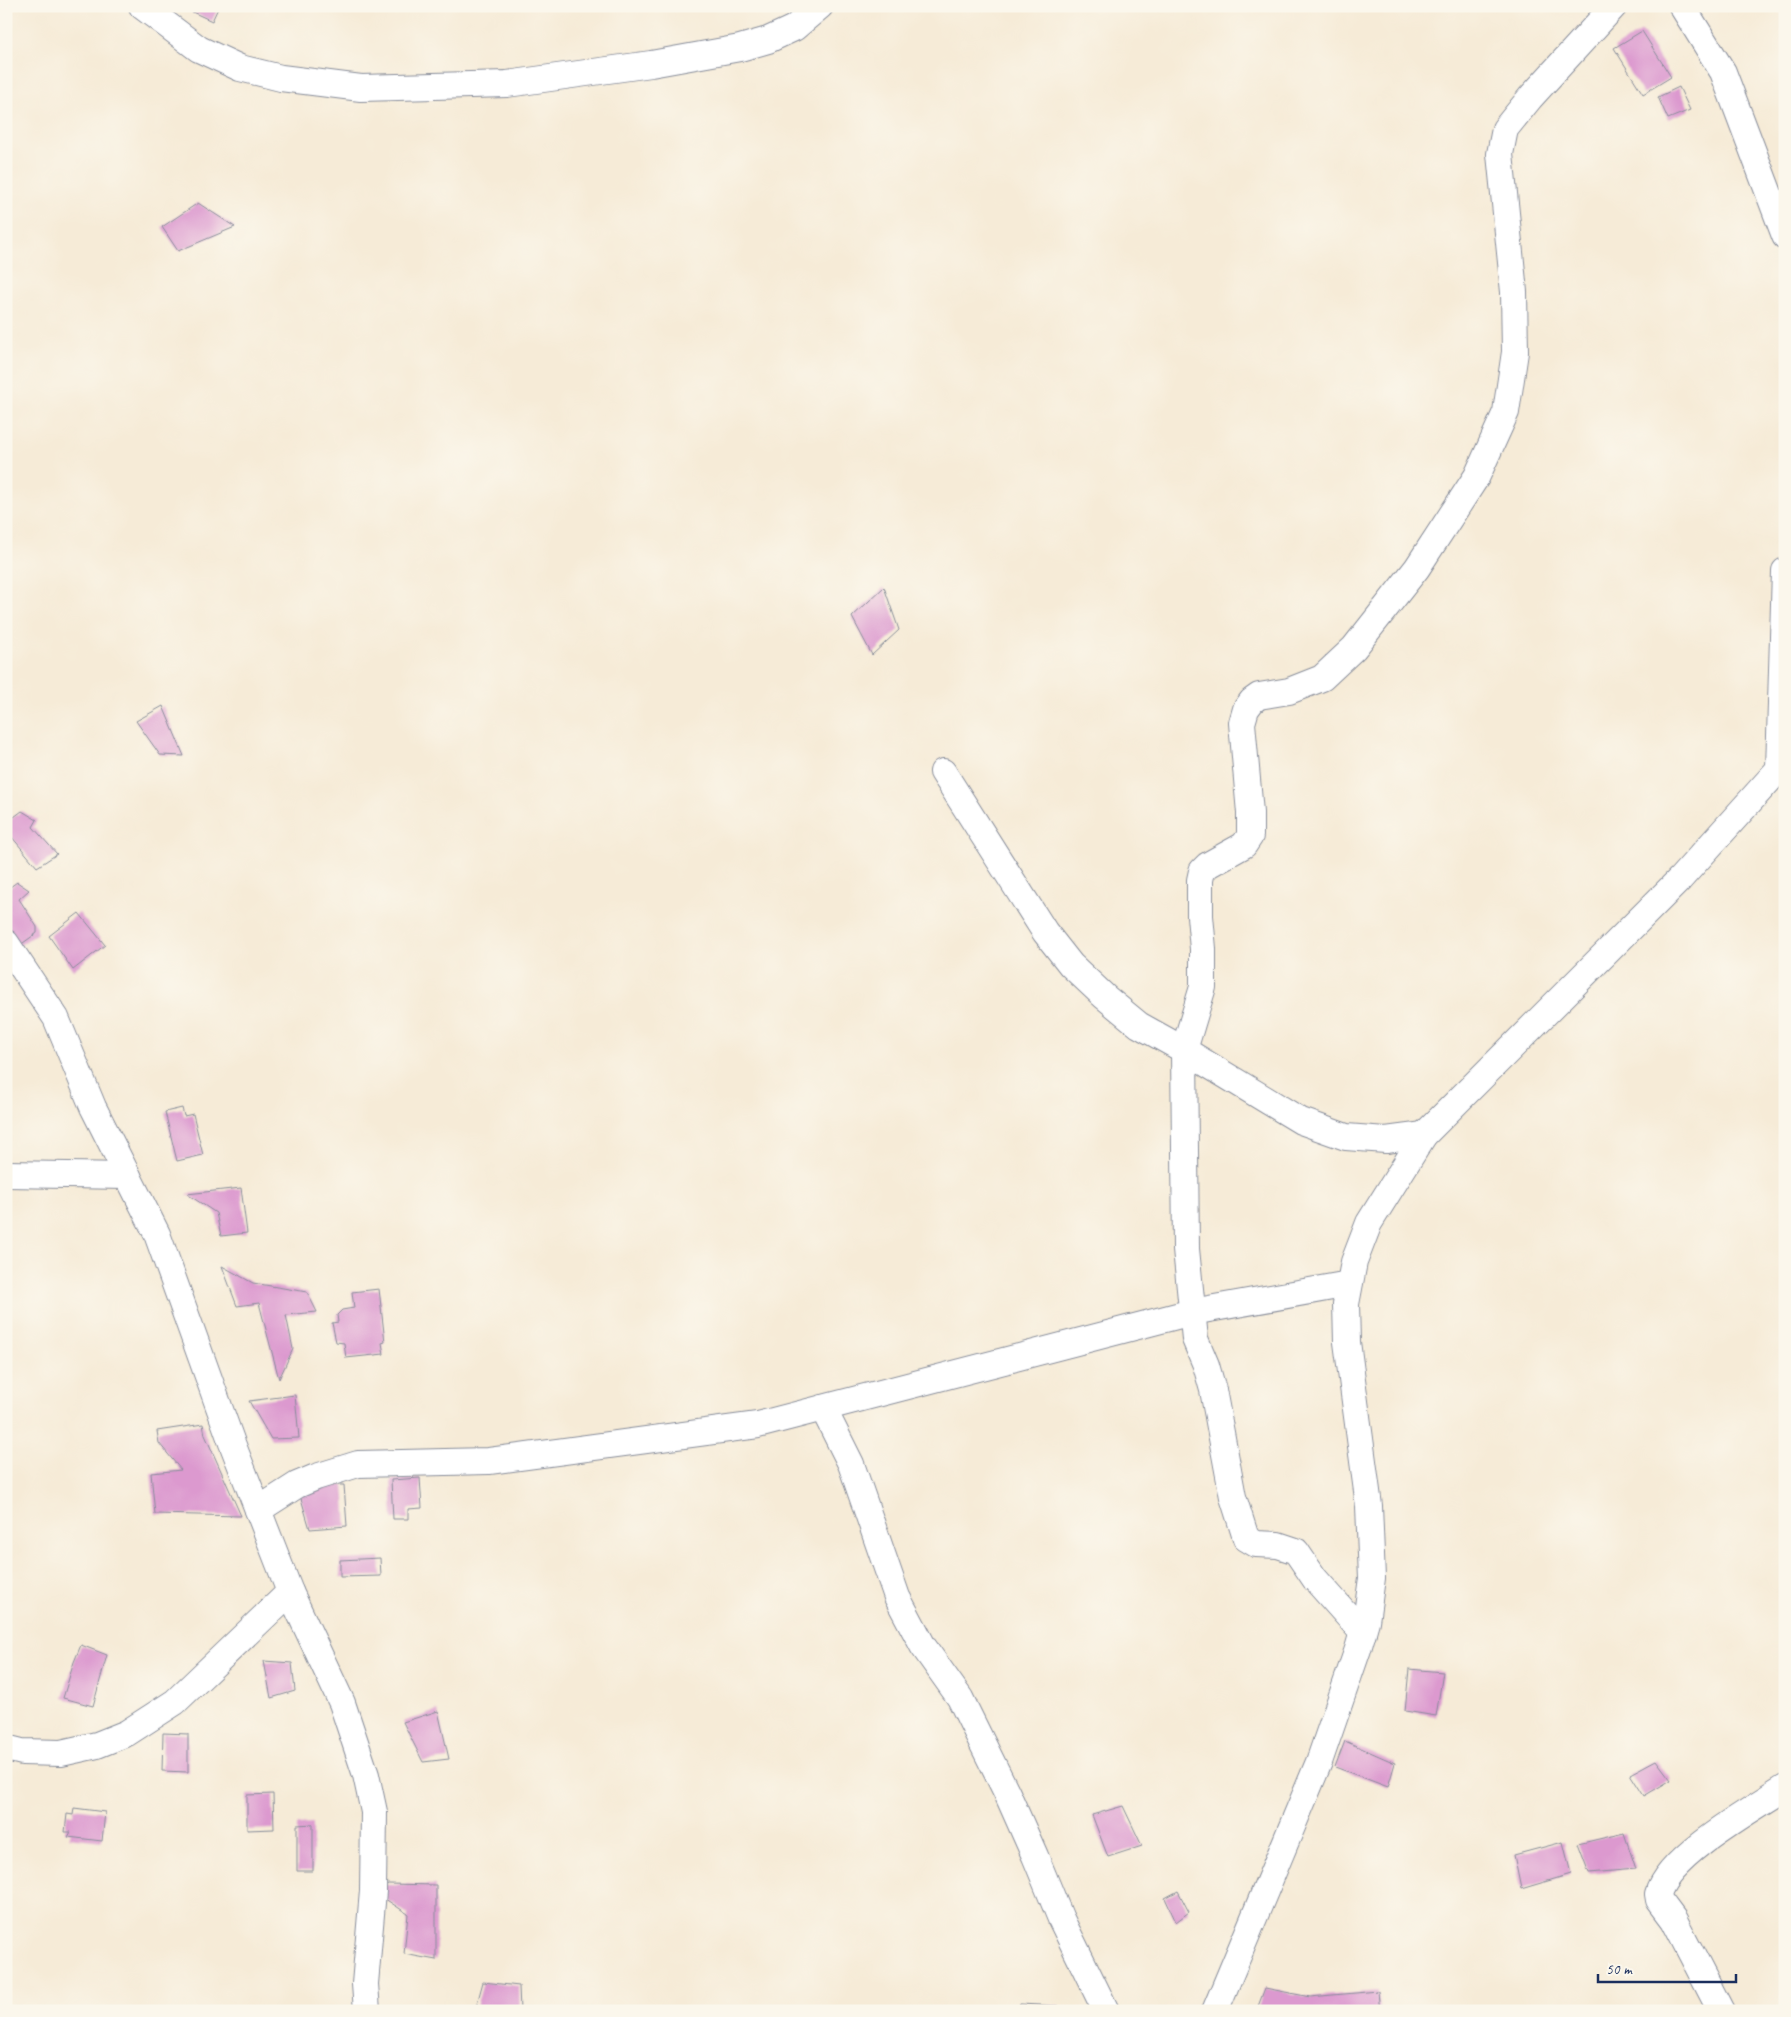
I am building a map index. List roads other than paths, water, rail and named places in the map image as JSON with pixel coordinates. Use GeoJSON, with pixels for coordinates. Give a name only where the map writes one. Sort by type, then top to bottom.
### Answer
{"type":"FeatureCollection","features":[{"type":"Feature","properties":{"kind":"street"},"geometry":{"type":"LineString","coordinates":[[142,6],[199,50],[240,68],[281,78],[362,88],[507,84],[651,64],[740,48],[768,40],[794,28],[820,6]]}},
{"type":"Feature","properties":{"kind":"street"},"geometry":{"type":"LineString","coordinates":[[1363,1633],[1315,1580],[1296,1551],[1278,1545],[1256,1544],[1246,1538],[1233,1496],[1213,1390],[1206,1365],[1195,1339],[1186,1249],[1184,1050],[1203,987],[1200,880],[1202,871],[1208,865],[1244,845],[1250,836],[1250,813],[1242,723],[1246,709],[1252,700],[1259,696],[1289,690],[1322,678],[1354,648],[1417,568],[1477,476],[1506,412],[1516,352],[1514,292],[1500,154],[1506,130],[1530,98],[1614,6]]}},
{"type":"Feature","properties":{"kind":"street"},"geometry":{"type":"LineString","coordinates":[[1682,6],[1723,72],[1785,236]]}},
{"type":"Feature","properties":{"kind":"street"},"geometry":{"type":"LineString","coordinates":[[1215,2011],[1319,1762],[1363,1633],[1372,1578],[1369,1506],[1347,1342],[1346,1304],[1354,1262],[1369,1223],[1424,1135],[1680,879],[1782,768],[1785,571]]}},
{"type":"Feature","properties":{"kind":"street"},"geometry":{"type":"LineString","coordinates":[[943,772],[1045,932],[1071,965],[1139,1025],[1301,1121],[1346,1137],[1386,1140],[1424,1135]]}},
{"type":"Feature","properties":{"kind":"street"},"geometry":{"type":"LineString","coordinates":[[6,943],[56,1018],[93,1107],[157,1234],[232,1442],[290,1592],[342,1702],[366,1775],[374,1812],[373,1891],[365,1984],[367,2011]]}},
{"type":"Feature","properties":{"kind":"street"},"geometry":{"type":"LineString","coordinates":[[6,1174],[128,1176]]}},
{"type":"Feature","properties":{"kind":"street"},"geometry":{"type":"LineString","coordinates":[[258,1510],[297,1485],[358,1464],[489,1461],[758,1425],[1192,1312],[1350,1284]]}},
{"type":"Feature","properties":{"kind":"street"},"geometry":{"type":"LineString","coordinates":[[823,1408],[852,1464],[897,1597],[923,1646],[960,1698],[1007,1792],[1061,1919],[1106,2011]]}},
{"type":"Feature","properties":{"kind":"street"},"geometry":{"type":"LineString","coordinates":[[6,1748],[22,1752],[61,1753],[97,1745],[127,1733],[175,1702],[290,1592]]}},
{"type":"Feature","properties":{"kind":"street"},"geometry":{"type":"LineString","coordinates":[[1721,2011],[1674,1920],[1659,1900],[1658,1894],[1667,1877],[1705,1840],[1785,1788]]}}]}
